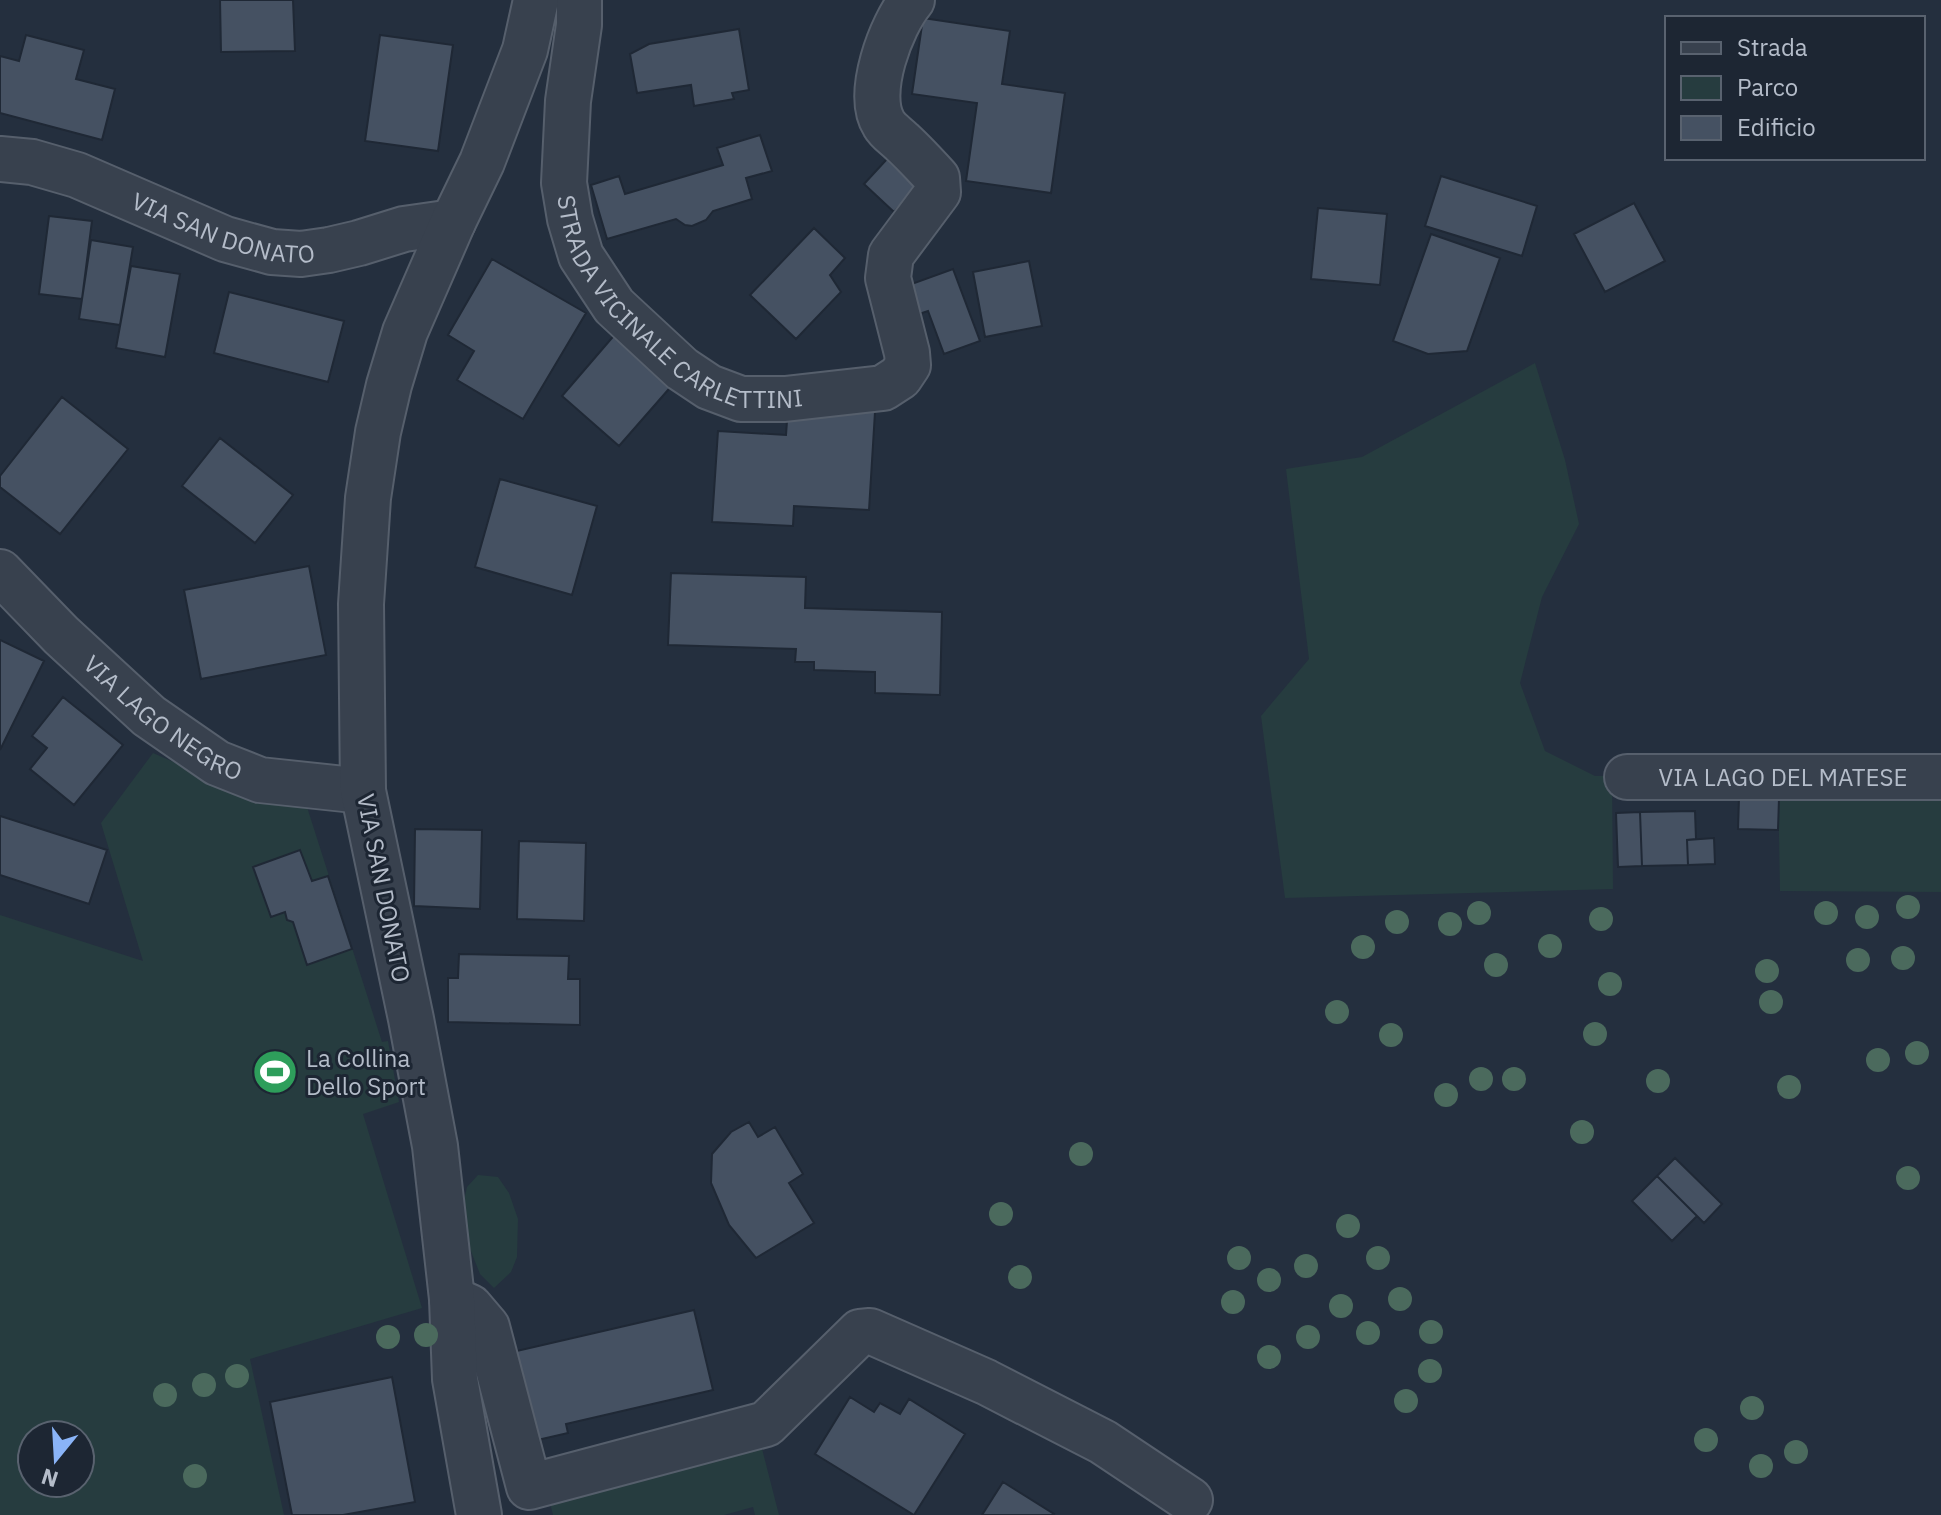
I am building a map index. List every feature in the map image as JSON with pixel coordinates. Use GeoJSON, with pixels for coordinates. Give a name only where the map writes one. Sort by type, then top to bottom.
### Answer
{"type":"FeatureCollection","features":[{"type":"Feature","properties":{"kind":"street","name":"VIA SAN DONATO"},"geometry":{"type":"LineString","coordinates":[[479,1515],[455,1379],[452,1299],[435,1146],[363,791],[361,604],[370,485],[389,385],[405,332],[482,162],[525,50],[536,0]]}},
{"type":"Feature","properties":{"kind":"street","name":"STRADA VICINALE CARLETTINI"},"geometry":{"type":"LineString","coordinates":[[579,0],[579,25],[568,101],[564,183],[581,256],[614,306],[682,369],[709,387],[741,399],[785,399],[883,388],[900,377],[908,365],[888,278],[891,255],[938,192],[937,178],[884,124],[877,103],[877,81],[903,10],[912,0]]}},
{"type":"Feature","properties":{"kind":"street","name":"VIA SAN DONATO"},"geometry":{"type":"LineString","coordinates":[[0,159],[32,162],[77,175],[225,239],[272,252],[301,254],[329,250],[404,229],[453,222]]}},
{"type":"Feature","properties":{"kind":"street","name":"VIA LAGO NEGRO"},"geometry":{"type":"LineString","coordinates":[[0,572],[61,635],[149,716],[217,763],[260,780],[363,791]]}},
{"type":"Feature","properties":{"kind":"street","name":"VIA LAGO DEL MATESE"},"geometry":{"type":"LineString","coordinates":[[1627,777],[1941,777]]}},
{"type":"Feature","properties":{"kind":"street"},"geometry":{"type":"LineString","coordinates":[[452,1299],[470,1307],[487,1327],[529,1487],[537,1500],[766,1424],[860,1332],[870,1331],[986,1382],[1103,1442],[1190,1500]]}},
{"type":"Feature","properties":{"kind":"green space"},"geometry":{"type":"Polygon","coordinates":[[[1535,363],[1565,460],[1579,524],[1542,597],[1520,683],[1545,751],[1595,776],[1612,776],[1613,889],[1285,898],[1261,716],[1309,659],[1286,469],[1362,457],[1535,363]]]}},
{"type":"Feature","properties":{"kind":"green space"},"geometry":{"type":"Polygon","coordinates":[[[153,753],[212,779],[307,807],[382,1042],[388,1041],[399,1102],[363,1114],[422,1308],[250,1359],[284,1515],[0,1515],[0,915],[143,961],[101,823],[153,753]]]}},
{"type":"Feature","properties":{"kind":"green space"},"geometry":{"type":"Polygon","coordinates":[[[1778,783],[1941,783],[1941,892],[1780,891],[1778,783]]]}},
{"type":"Feature","properties":{"kind":"green space"},"geometry":{"type":"Polygon","coordinates":[[[478,1175],[498,1177],[509,1193],[518,1219],[517,1257],[511,1272],[494,1288],[480,1274],[463,1231],[467,1187],[478,1175]]]}},
{"type":"Feature","properties":{"kind":"green space"},"geometry":{"type":"Polygon","coordinates":[[[759,1437],[779,1515],[755,1515],[753,1507],[724,1515],[553,1515],[549,1499],[759,1437]]]}},
{"type":"Feature","properties":{"kind":"building"},"geometry":{"type":"Polygon","coordinates":[[[220,0],[293,0],[295,51],[221,52],[220,0]]]}},
{"type":"Feature","properties":{"kind":"building"},"geometry":{"type":"Polygon","coordinates":[[[923,18],[1010,31],[1002,84],[1065,93],[1051,193],[966,181],[977,103],[912,94],[923,18]]]}},
{"type":"Feature","properties":{"kind":"building"},"geometry":{"type":"Polygon","coordinates":[[[739,29],[749,90],[732,93],[734,99],[694,106],[691,85],[637,93],[630,54],[649,44],[739,29]]]}},
{"type":"Feature","properties":{"kind":"building"},"geometry":{"type":"Polygon","coordinates":[[[26,35],[84,50],[76,79],[115,89],[102,140],[0,113],[0,56],[19,61],[26,35]]]}},
{"type":"Feature","properties":{"kind":"building"},"geometry":{"type":"Polygon","coordinates":[[[380,35],[453,45],[438,151],[365,141],[380,35]]]}},
{"type":"Feature","properties":{"kind":"building"},"geometry":{"type":"Polygon","coordinates":[[[760,135],[772,171],[746,178],[752,199],[713,211],[706,220],[692,226],[676,219],[607,239],[591,185],[619,176],[625,194],[723,165],[717,148],[760,135]]]}},
{"type":"Feature","properties":{"kind":"building"},"geometry":{"type":"Polygon","coordinates":[[[887,159],[917,188],[894,212],[864,184],[887,159]]]}},
{"type":"Feature","properties":{"kind":"building"},"geometry":{"type":"Polygon","coordinates":[[[1441,176],[1537,206],[1522,256],[1425,226],[1441,176]]]}},
{"type":"Feature","properties":{"kind":"building"},"geometry":{"type":"Polygon","coordinates":[[[1634,203],[1665,261],[1605,292],[1574,234],[1634,203]]]}},
{"type":"Feature","properties":{"kind":"building"},"geometry":{"type":"Polygon","coordinates":[[[1318,208],[1387,214],[1380,285],[1311,279],[1318,208]]]}},
{"type":"Feature","properties":{"kind":"building"},"geometry":{"type":"Polygon","coordinates":[[[49,216],[92,221],[82,299],[39,294],[49,216]]]}},
{"type":"Feature","properties":{"kind":"building"},"geometry":{"type":"Polygon","coordinates":[[[814,228],[845,258],[830,275],[841,292],[796,339],[750,295],[814,228]]]}},
{"type":"Feature","properties":{"kind":"building"},"geometry":{"type":"Polygon","coordinates":[[[1431,234],[1500,258],[1467,351],[1428,354],[1393,341],[1431,234]]]}},
{"type":"Feature","properties":{"kind":"building"},"geometry":{"type":"Polygon","coordinates":[[[91,240],[133,247],[120,325],[79,319],[91,240]]]}},
{"type":"Feature","properties":{"kind":"building"},"geometry":{"type":"Polygon","coordinates":[[[492,259],[586,313],[523,419],[457,380],[474,351],[448,335],[492,259]]]}},
{"type":"Feature","properties":{"kind":"building"},"geometry":{"type":"Polygon","coordinates":[[[1029,261],[1042,326],[985,337],[973,272],[1029,261]]]}},
{"type":"Feature","properties":{"kind":"building"},"geometry":{"type":"Polygon","coordinates":[[[131,266],[180,274],[165,357],[116,348],[131,266]]]}},
{"type":"Feature","properties":{"kind":"building"},"geometry":{"type":"Polygon","coordinates":[[[953,269],[980,341],[944,354],[928,311],[916,315],[906,286],[953,269]]]}},
{"type":"Feature","properties":{"kind":"building"},"geometry":{"type":"Polygon","coordinates":[[[229,292],[344,321],[328,382],[214,353],[229,292]]]}},
{"type":"Feature","properties":{"kind":"building"},"geometry":{"type":"Polygon","coordinates":[[[617,332],[675,382],[619,446],[562,396],[617,332]]]}},
{"type":"Feature","properties":{"kind":"building"},"geometry":{"type":"Polygon","coordinates":[[[62,397],[128,449],[60,534],[0,487],[0,476],[62,397]]]}},
{"type":"Feature","properties":{"kind":"building"},"geometry":{"type":"Polygon","coordinates":[[[788,407],[875,412],[869,510],[794,506],[793,526],[712,522],[718,431],[786,435],[788,407]]]}},
{"type":"Feature","properties":{"kind":"building"},"geometry":{"type":"Polygon","coordinates":[[[220,438],[293,495],[255,543],[182,486],[220,438]]]}},
{"type":"Feature","properties":{"kind":"building"},"geometry":{"type":"Polygon","coordinates":[[[500,479],[597,506],[572,595],[475,567],[500,479]]]}},
{"type":"Feature","properties":{"kind":"building"},"geometry":{"type":"Polygon","coordinates":[[[309,566],[326,655],[201,679],[184,590],[309,566]]]}},
{"type":"Feature","properties":{"kind":"building"},"geometry":{"type":"Polygon","coordinates":[[[671,573],[806,577],[805,608],[942,612],[940,695],[875,693],[875,672],[814,670],[814,662],[795,662],[796,649],[668,645],[671,573]]]}},
{"type":"Feature","properties":{"kind":"building"},"geometry":{"type":"Polygon","coordinates":[[[0,640],[44,661],[0,750],[0,640]]]}},
{"type":"Feature","properties":{"kind":"building"},"geometry":{"type":"Polygon","coordinates":[[[63,697],[123,745],[74,805],[30,769],[47,748],[32,736],[63,697]]]}},
{"type":"Feature","properties":{"kind":"building"},"geometry":{"type":"Polygon","coordinates":[[[1739,798],[1779,798],[1778,830],[1738,829],[1739,798]]]}},
{"type":"Feature","properties":{"kind":"building"},"geometry":{"type":"Polygon","coordinates":[[[1695,811],[1696,839],[1687,840],[1688,865],[1642,866],[1640,812],[1695,811]]]}},
{"type":"Feature","properties":{"kind":"building"},"geometry":{"type":"Polygon","coordinates":[[[1640,812],[1642,866],[1618,867],[1616,813],[1640,812]]]}},
{"type":"Feature","properties":{"kind":"building"},"geometry":{"type":"Polygon","coordinates":[[[0,816],[107,850],[89,904],[0,875],[0,816]]]}},
{"type":"Feature","properties":{"kind":"building"},"geometry":{"type":"Polygon","coordinates":[[[415,829],[482,830],[480,909],[414,906],[415,829]]]}},
{"type":"Feature","properties":{"kind":"building"},"geometry":{"type":"Polygon","coordinates":[[[1714,838],[1715,864],[1688,865],[1687,840],[1714,838]]]}},
{"type":"Feature","properties":{"kind":"building"},"geometry":{"type":"Polygon","coordinates":[[[519,841],[586,843],[584,921],[517,919],[519,841]]]}},
{"type":"Feature","properties":{"kind":"building"},"geometry":{"type":"Polygon","coordinates":[[[300,850],[312,881],[328,876],[352,949],[307,965],[293,922],[287,920],[285,912],[271,917],[253,867],[300,850]]]}},
{"type":"Feature","properties":{"kind":"building"},"geometry":{"type":"Polygon","coordinates":[[[459,954],[569,956],[568,979],[580,979],[580,1025],[448,1022],[448,978],[458,978],[459,954]]]}},
{"type":"Feature","properties":{"kind":"building"},"geometry":{"type":"Polygon","coordinates":[[[749,1122],[758,1137],[775,1127],[803,1174],[789,1183],[814,1223],[756,1258],[729,1225],[711,1183],[712,1154],[731,1132],[749,1122]]]}},
{"type":"Feature","properties":{"kind":"building"},"geometry":{"type":"Polygon","coordinates":[[[1675,1158],[1722,1204],[1704,1223],[1657,1176],[1675,1158]]]}},
{"type":"Feature","properties":{"kind":"building"},"geometry":{"type":"Polygon","coordinates":[[[1657,1176],[1697,1216],[1672,1241],[1632,1201],[1657,1176]]]}},
{"type":"Feature","properties":{"kind":"building"},"geometry":{"type":"Polygon","coordinates":[[[694,1310],[713,1390],[566,1424],[568,1433],[529,1442],[508,1353],[694,1310]]]}},
{"type":"Feature","properties":{"kind":"building"},"geometry":{"type":"Polygon","coordinates":[[[392,1377],[415,1502],[343,1515],[292,1515],[270,1402],[392,1377]]]}},
{"type":"Feature","properties":{"kind":"building"},"geometry":{"type":"Polygon","coordinates":[[[850,1397],[874,1412],[880,1403],[900,1414],[909,1399],[965,1434],[914,1515],[815,1454],[850,1397]]]}},
{"type":"Feature","properties":{"kind":"building"},"geometry":{"type":"Polygon","coordinates":[[[1003,1482],[1054,1514],[982,1515],[1003,1482]]]}},
{"type":"Feature","properties":{"kind":"place","name":"La Collina Dello Sport"},"geometry":{"type":"Point","coordinates":[275,1072]}}]}
